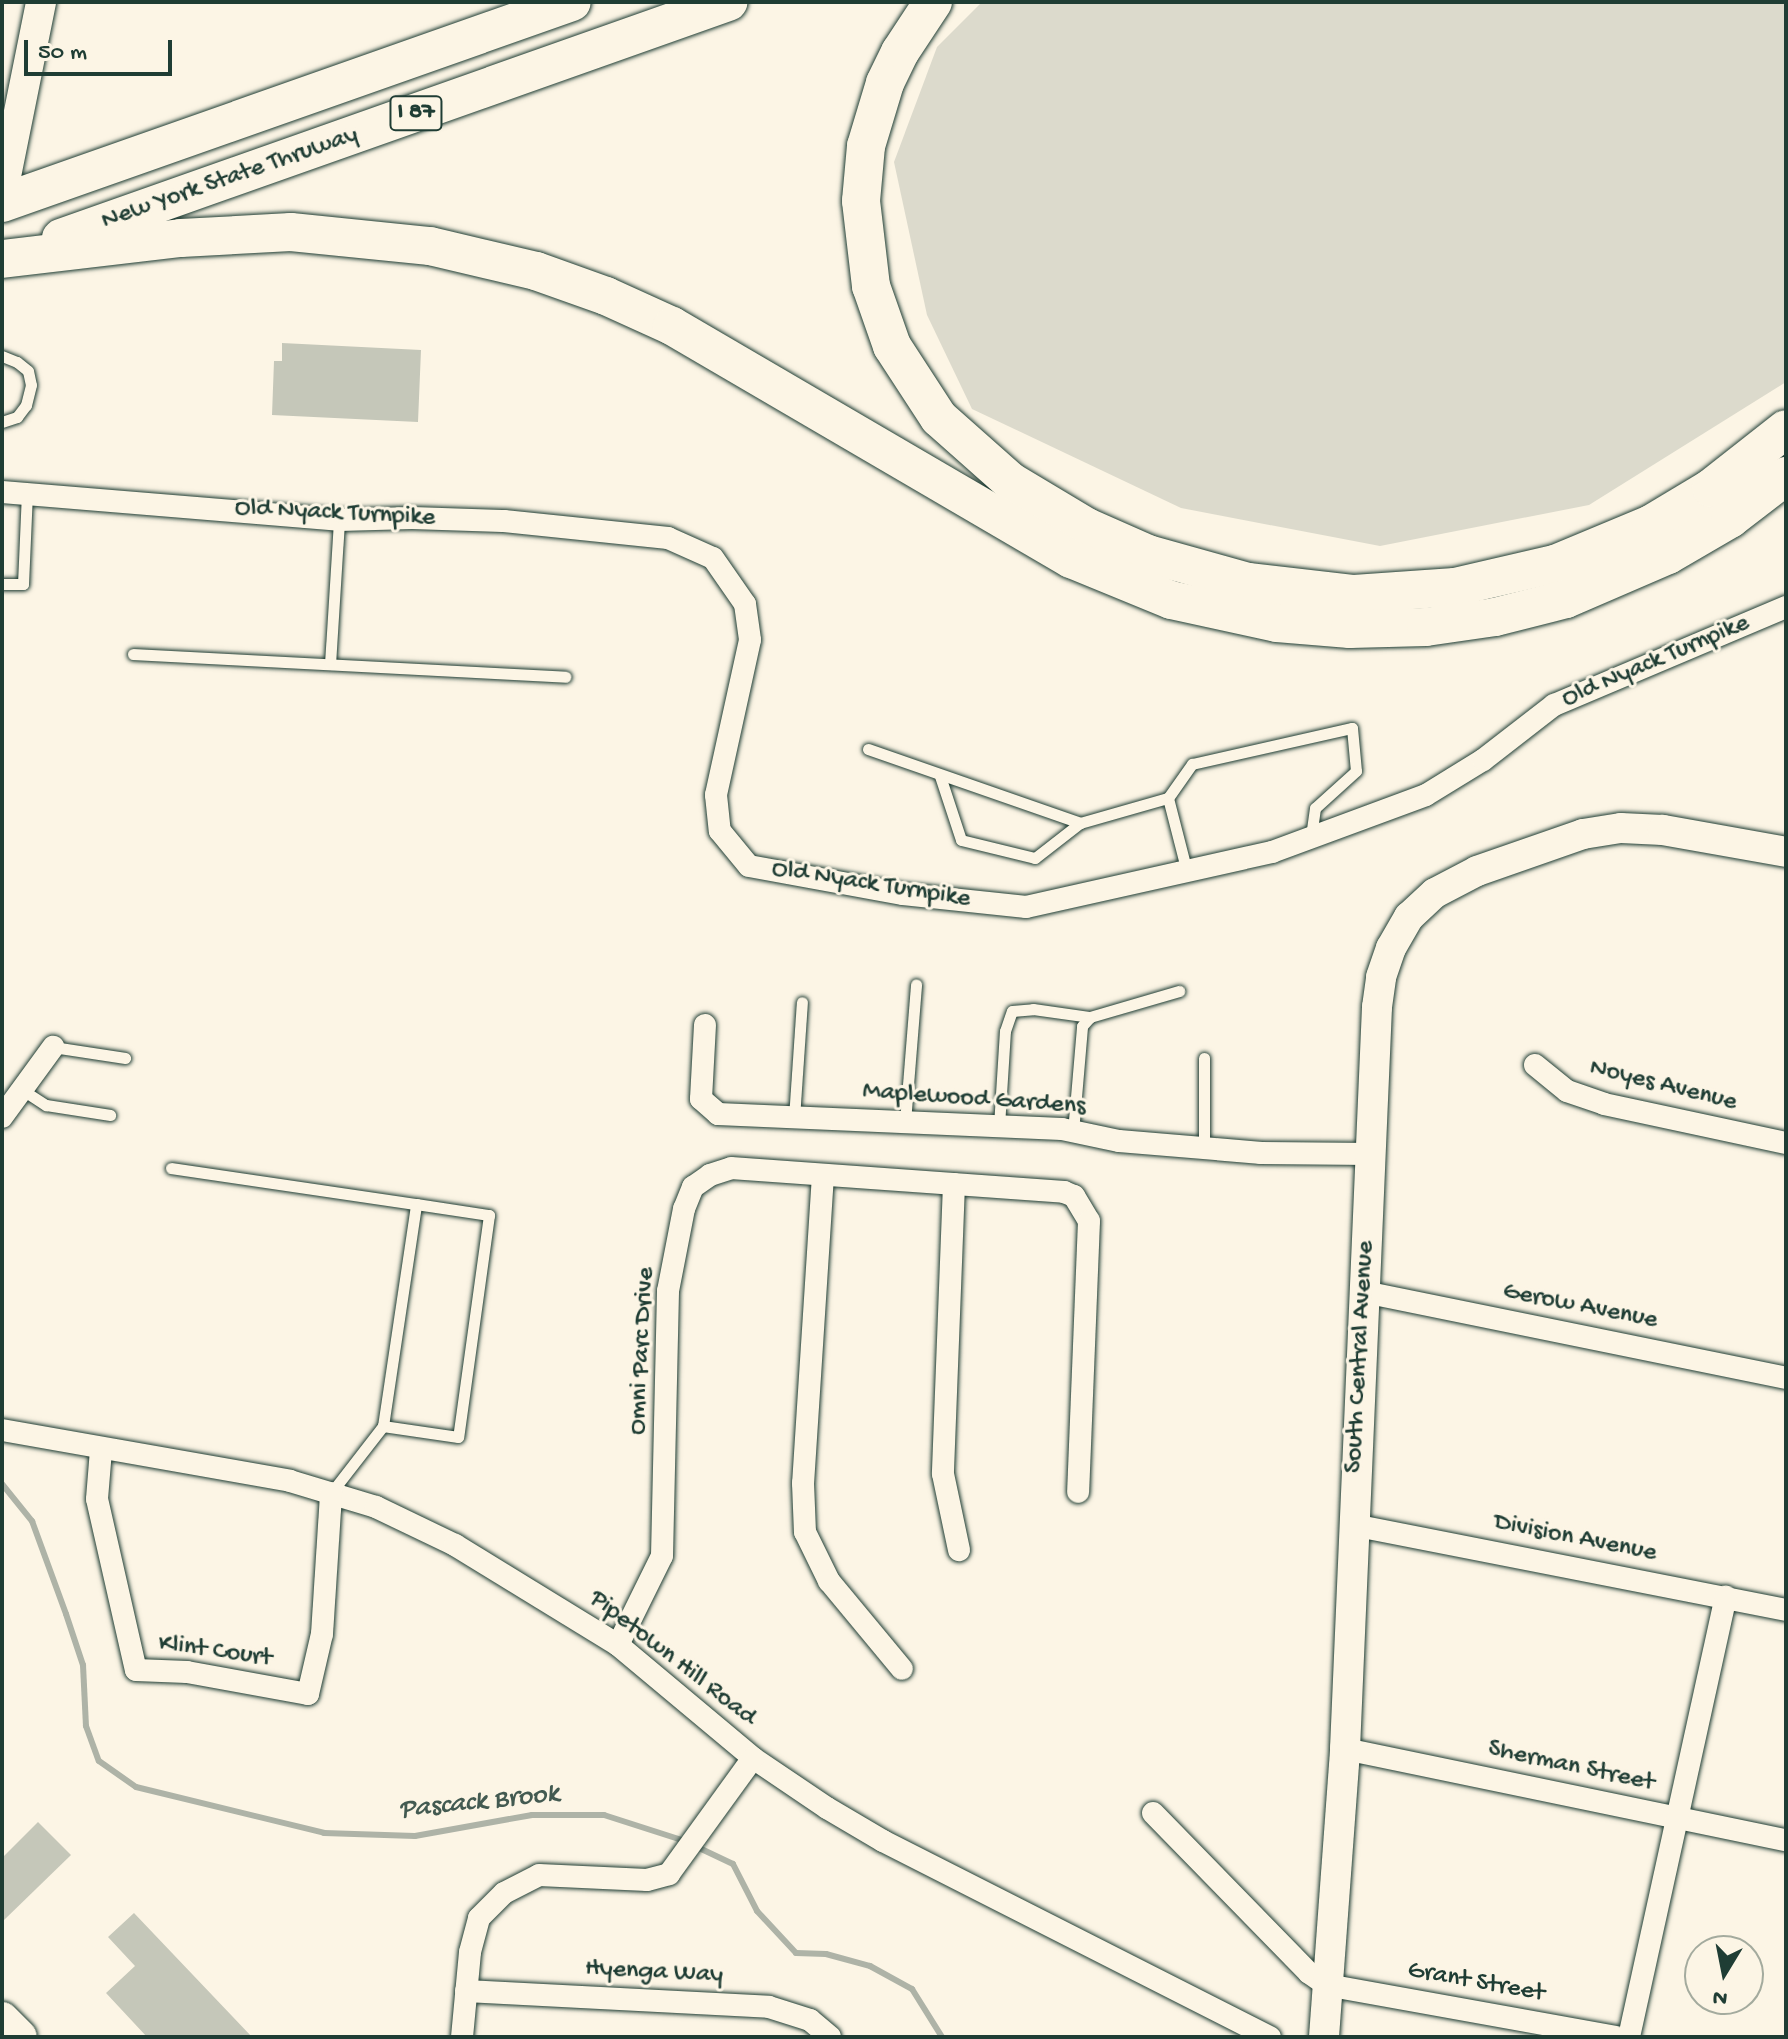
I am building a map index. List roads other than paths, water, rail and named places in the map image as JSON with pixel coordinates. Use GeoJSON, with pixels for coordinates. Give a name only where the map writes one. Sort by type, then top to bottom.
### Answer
{"type":"FeatureCollection","features":[{"type":"Feature","properties":{"kind":"highway","name":"New York State Thruway"},"geometry":{"type":"LineString","coordinates":[[2,203],[572,2]]}},
{"type":"Feature","properties":{"kind":"highway","name":"New York State Thruway"},"geometry":{"type":"LineString","coordinates":[[2,258],[106,236],[728,2]]}},
{"type":"Feature","properties":{"kind":"highway"},"geometry":{"type":"LineString","coordinates":[[933,2],[900,52],[885,83],[866,146],[861,201],[871,286],[892,346],[939,418],[1010,481],[1087,527],[1169,561],[1248,582],[1354,594],[1455,587],[1555,564],[1620,539],[1711,488],[1786,429]]}},
{"type":"Feature","properties":{"kind":"highway"},"geometry":{"type":"LineString","coordinates":[[106,236],[323,233],[430,246],[536,271],[606,296],[682,331],[995,518],[1092,569],[1171,600],[1277,623],[1350,629],[1426,627],[1495,617],[1566,599],[1668,555],[1730,519],[1786,476]]}},
{"type":"Feature","properties":{"kind":"main road"},"geometry":{"type":"LineString","coordinates":[[2,2019],[20,2037]]}},
{"type":"Feature","properties":{"kind":"street"},"geometry":{"type":"LineString","coordinates":[[2,196],[41,2]]}},
{"type":"Feature","properties":{"kind":"street","name":"Old Nyack Turnpike"},"geometry":{"type":"LineString","coordinates":[[2,492],[339,520],[412,518],[504,521],[668,538],[713,558],[745,604],[750,640],[716,795],[720,831],[749,866],[903,894],[1026,907],[1272,852],[1426,795],[1483,760],[1554,705],[1786,607]]}},
{"type":"Feature","properties":{"kind":"street","name":"South Central Avenue"},"geometry":{"type":"LineString","coordinates":[[1324,2037],[1345,1749],[1353,1525],[1381,977],[1391,948],[1409,917],[1435,893],[1477,871],[1583,834],[1621,828],[1663,830],[1786,852]]}},
{"type":"Feature","properties":{"kind":"street","name":"Maplewood Gardens"},"geometry":{"type":"LineString","coordinates":[[705,1025],[701,1099],[718,1114],[999,1126],[1204,1149],[1371,1154]]}},
{"type":"Feature","properties":{"kind":"street"},"geometry":{"type":"LineString","coordinates":[[2,1117],[53,1047]]}},
{"type":"Feature","properties":{"kind":"street","name":"Noyes Avenue"},"geometry":{"type":"LineString","coordinates":[[1535,1065],[1567,1091],[1604,1104],[1786,1143]]}},
{"type":"Feature","properties":{"kind":"street","name":"Omni Parc Drive"},"geometry":{"type":"LineString","coordinates":[[618,1645],[662,1556],[668,1291],[684,1209],[693,1187],[710,1175],[731,1168],[1064,1192],[1074,1196],[1089,1221],[1078,1492]]}},
{"type":"Feature","properties":{"kind":"street"},"geometry":{"type":"LineString","coordinates":[[823,1175],[803,1521],[818,1564],[829,1581],[902,1669]]}},
{"type":"Feature","properties":{"kind":"street"},"geometry":{"type":"LineString","coordinates":[[954,1184],[943,1474],[959,1550]]}},
{"type":"Feature","properties":{"kind":"street","name":"Gerow Avenue"},"geometry":{"type":"LineString","coordinates":[[1364,1292],[1786,1378]]}},
{"type":"Feature","properties":{"kind":"street","name":"Pipetown Hill Road"},"geometry":{"type":"LineString","coordinates":[[2,1430],[101,1450],[290,1481],[376,1507],[455,1545],[618,1645],[753,1758],[883,1841],[1270,2037]]}},
{"type":"Feature","properties":{"kind":"street","name":"Klint Court"},"geometry":{"type":"LineString","coordinates":[[101,1450],[97,1499],[136,1670],[187,1672],[308,1694],[322,1634],[331,1493]]}},
{"type":"Feature","properties":{"kind":"street","name":"Division Avenue"},"geometry":{"type":"LineString","coordinates":[[1353,1525],[1786,1610]]}},
{"type":"Feature","properties":{"kind":"street"},"geometry":{"type":"LineString","coordinates":[[1629,2037],[1726,1597]]}},
{"type":"Feature","properties":{"kind":"street","name":"Sherman Street"},"geometry":{"type":"LineString","coordinates":[[1345,1749],[1786,1840]]}},
{"type":"Feature","properties":{"kind":"street"},"geometry":{"type":"LineString","coordinates":[[462,2037],[466,1991],[479,1918],[504,1893],[539,1875],[647,1880],[669,1874],[726,1800],[753,1758]]}},
{"type":"Feature","properties":{"kind":"street"},"geometry":{"type":"LineString","coordinates":[[1153,1813],[1309,1973],[1327,1985]]}},
{"type":"Feature","properties":{"kind":"street","name":"Grant Street"},"geometry":{"type":"LineString","coordinates":[[1327,1985],[1615,2037]]}},
{"type":"Feature","properties":{"kind":"street","name":"Hyenga Way"},"geometry":{"type":"LineString","coordinates":[[466,1991],[769,2007],[810,2020],[830,2037]]}},
{"type":"Feature","properties":{"kind":"lane"},"geometry":{"type":"LineString","coordinates":[[2,356],[28,371],[31,385],[26,405],[17,417],[2,422]]}},
{"type":"Feature","properties":{"kind":"lane"},"geometry":{"type":"LineString","coordinates":[[2,584],[23,584],[27,493]]}},
{"type":"Feature","properties":{"kind":"lane"},"geometry":{"type":"LineString","coordinates":[[330,664],[339,520]]}},
{"type":"Feature","properties":{"kind":"lane"},"geometry":{"type":"LineString","coordinates":[[133,654],[565,677]]}},
{"type":"Feature","properties":{"kind":"lane"},"geometry":{"type":"LineString","coordinates":[[940,776],[961,840],[1035,858],[1080,823],[1168,798],[1192,764],[1352,728],[1356,771],[1315,808],[1311,836]]}},
{"type":"Feature","properties":{"kind":"lane"},"geometry":{"type":"LineString","coordinates":[[868,749],[1080,823]]}},
{"type":"Feature","properties":{"kind":"lane"},"geometry":{"type":"LineString","coordinates":[[1168,798],[1187,872]]}},
{"type":"Feature","properties":{"kind":"lane"},"geometry":{"type":"LineString","coordinates":[[905,1122],[916,984]]}},
{"type":"Feature","properties":{"kind":"lane"},"geometry":{"type":"LineString","coordinates":[[999,1126],[1005,1031],[1012,1011],[1033,1009],[1090,1017],[1179,991]]}},
{"type":"Feature","properties":{"kind":"lane"},"geometry":{"type":"LineString","coordinates":[[794,1118],[802,1002]]}},
{"type":"Feature","properties":{"kind":"lane"},"geometry":{"type":"LineString","coordinates":[[1073,1132],[1082,1026],[1090,1017]]}},
{"type":"Feature","properties":{"kind":"lane"},"geometry":{"type":"LineString","coordinates":[[53,1047],[125,1058]]}},
{"type":"Feature","properties":{"kind":"lane"},"geometry":{"type":"LineString","coordinates":[[1204,1058],[1204,1149]]}},
{"type":"Feature","properties":{"kind":"lane"},"geometry":{"type":"LineString","coordinates":[[21,1088],[46,1105],[110,1115]]}},
{"type":"Feature","properties":{"kind":"lane"},"geometry":{"type":"LineString","coordinates":[[171,1168],[489,1215],[458,1437],[383,1426]]}},
{"type":"Feature","properties":{"kind":"lane"},"geometry":{"type":"LineString","coordinates":[[331,1493],[383,1426],[416,1204]]}},
{"type":"Feature","properties":{"kind":"waterway","name":"Pascack Brook"},"geometry":{"type":"LineString","coordinates":[[2,1484],[32,1521],[66,1614],[83,1665],[86,1726],[99,1761],[136,1787],[324,1833],[415,1836],[532,1815],[604,1815],[685,1841]]}},
{"type":"Feature","properties":{"kind":"waterway","name":"Pascack Brook"},"geometry":{"type":"LineString","coordinates":[[695,1846],[733,1864],[757,1911],[796,1953],[826,1954],[870,1966],[912,1989],[942,2037]]}}]}
